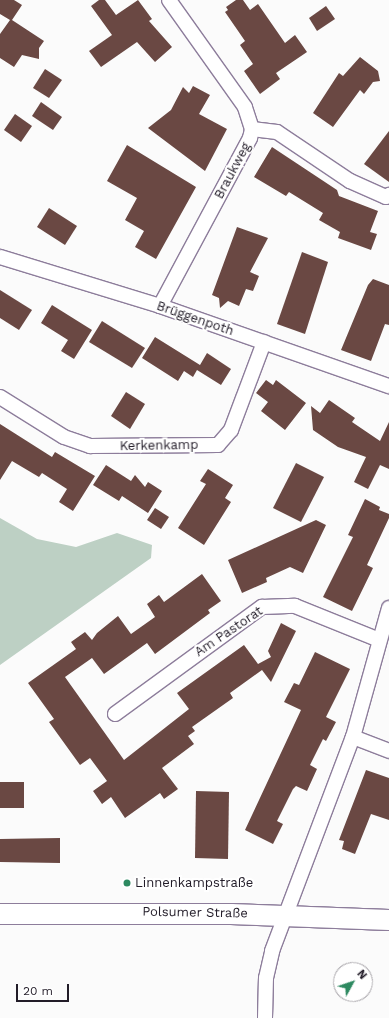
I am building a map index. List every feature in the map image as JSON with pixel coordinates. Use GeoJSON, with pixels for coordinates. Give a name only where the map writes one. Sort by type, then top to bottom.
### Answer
{"type":"FeatureCollection","features":[{"type":"Feature","properties":{"kind":"main road","name":"Polsumer Straße"},"geometry":{"type":"LineString","coordinates":[[0,914],[119,912],[285,915],[389,920]]}},
{"type":"Feature","properties":{"kind":"street","name":"Braukweg"},"geometry":{"type":"LineString","coordinates":[[160,306],[250,138],[252,129],[245,107],[169,0]]}},
{"type":"Feature","properties":{"kind":"street"},"geometry":{"type":"LineString","coordinates":[[252,129],[277,132],[350,182],[386,197],[389,195]]}},
{"type":"Feature","properties":{"kind":"street","name":"Brüggenpoth"},"geometry":{"type":"LineString","coordinates":[[0,257],[160,306],[389,386]]}},
{"type":"Feature","properties":{"kind":"street","name":"Kerkenkamp"},"geometry":{"type":"LineString","coordinates":[[0,398],[64,437],[90,446],[218,445],[231,430],[264,342]]}},
{"type":"Feature","properties":{"kind":"street","name":"Am Pastorat"},"geometry":{"type":"LineString","coordinates":[[115,714],[262,607],[295,606],[379,640]]}},
{"type":"Feature","properties":{"kind":"street"},"geometry":{"type":"LineString","coordinates":[[265,1018],[266,984],[272,951],[353,737],[389,608]]}},
{"type":"Feature","properties":{"kind":"street"},"geometry":{"type":"LineString","coordinates":[[353,737],[389,751]]}},
{"type":"Feature","properties":{"kind":"green space"},"geometry":{"type":"Polygon","coordinates":[[[0,518],[37,539],[76,547],[117,533],[152,545],[151,558],[0,665],[0,518]]]}},
{"type":"Feature","properties":{"kind":"building"},"geometry":{"type":"Polygon","coordinates":[[[0,0],[14,0],[22,5],[12,20],[44,41],[39,48],[39,59],[22,55],[14,67],[0,58],[0,34],[10,20],[0,14],[0,0]]]}},
{"type":"Feature","properties":{"kind":"building"},"geometry":{"type":"Polygon","coordinates":[[[99,0],[105,0],[116,15],[138,0],[152,19],[149,21],[172,47],[155,62],[137,42],[101,67],[89,51],[112,35],[91,6],[99,0]]]}},
{"type":"Feature","properties":{"kind":"building"},"geometry":{"type":"Polygon","coordinates":[[[236,0],[243,0],[250,10],[258,4],[285,43],[295,35],[307,52],[276,73],[280,79],[260,94],[244,71],[253,64],[240,45],[245,41],[225,12],[228,10],[226,7],[236,0]]]}},
{"type":"Feature","properties":{"kind":"building"},"geometry":{"type":"Polygon","coordinates":[[[326,6],[335,19],[317,31],[309,18],[326,6]]]}},
{"type":"Feature","properties":{"kind":"building"},"geometry":{"type":"Polygon","coordinates":[[[360,57],[378,71],[380,81],[373,82],[364,94],[360,90],[333,127],[313,113],[339,73],[343,76],[360,57]]]}},
{"type":"Feature","properties":{"kind":"building"},"geometry":{"type":"Polygon","coordinates":[[[45,69],[62,80],[49,98],[33,88],[45,69]]]}},
{"type":"Feature","properties":{"kind":"building"},"geometry":{"type":"Polygon","coordinates":[[[193,86],[210,95],[199,114],[227,129],[205,171],[148,128],[171,110],[183,87],[189,93],[193,86]]]}},
{"type":"Feature","properties":{"kind":"building"},"geometry":{"type":"Polygon","coordinates":[[[41,102],[62,117],[53,130],[32,116],[41,102]]]}},
{"type":"Feature","properties":{"kind":"building"},"geometry":{"type":"Polygon","coordinates":[[[15,114],[32,126],[21,142],[4,130],[15,114]]]}},
{"type":"Feature","properties":{"kind":"building"},"geometry":{"type":"Polygon","coordinates":[[[389,131],[389,182],[364,164],[389,131]]]}},
{"type":"Feature","properties":{"kind":"building"},"geometry":{"type":"Polygon","coordinates":[[[127,145],[196,187],[156,259],[135,247],[144,231],[125,220],[137,198],[107,181],[127,145]]]}},
{"type":"Feature","properties":{"kind":"building"},"geometry":{"type":"Polygon","coordinates":[[[272,147],[337,190],[339,196],[378,211],[370,232],[377,234],[371,250],[338,238],[340,232],[319,220],[323,213],[289,192],[286,196],[254,177],[272,147]]]}},
{"type":"Feature","properties":{"kind":"building"},"geometry":{"type":"Polygon","coordinates":[[[49,208],[77,226],[65,245],[37,227],[49,208]]]}},
{"type":"Feature","properties":{"kind":"building"},"geometry":{"type":"Polygon","coordinates":[[[237,227],[268,238],[250,272],[259,276],[253,291],[246,289],[239,306],[228,301],[220,308],[219,298],[212,295],[237,227]]]}},
{"type":"Feature","properties":{"kind":"building"},"geometry":{"type":"Polygon","coordinates":[[[302,252],[328,262],[305,334],[277,324],[302,252]]]}},
{"type":"Feature","properties":{"kind":"building"},"geometry":{"type":"Polygon","coordinates":[[[373,279],[389,285],[389,325],[385,324],[371,361],[341,350],[368,285],[373,279]]]}},
{"type":"Feature","properties":{"kind":"building"},"geometry":{"type":"Polygon","coordinates":[[[0,290],[32,310],[19,330],[0,318],[0,290]]]}},
{"type":"Feature","properties":{"kind":"building"},"geometry":{"type":"Polygon","coordinates":[[[52,305],[92,330],[74,359],[61,351],[68,340],[41,323],[52,305]]]}},
{"type":"Feature","properties":{"kind":"building"},"geometry":{"type":"Polygon","coordinates":[[[102,321],[145,348],[132,368],[89,342],[102,321]]]}},
{"type":"Feature","properties":{"kind":"building"},"geometry":{"type":"Polygon","coordinates":[[[155,337],[200,365],[207,353],[231,369],[221,385],[197,370],[193,377],[184,371],[178,381],[142,358],[155,337]]]}},
{"type":"Feature","properties":{"kind":"building"},"geometry":{"type":"Polygon","coordinates":[[[266,380],[273,385],[276,380],[306,403],[285,430],[261,411],[268,402],[256,393],[266,380]]]}},
{"type":"Feature","properties":{"kind":"building"},"geometry":{"type":"Polygon","coordinates":[[[126,392],[145,404],[130,429],[111,416],[126,392]]]}},
{"type":"Feature","properties":{"kind":"building"},"geometry":{"type":"Polygon","coordinates":[[[329,400],[355,418],[352,422],[380,441],[389,422],[389,469],[380,465],[368,489],[354,482],[366,457],[338,447],[313,430],[311,406],[320,413],[329,400]]]}},
{"type":"Feature","properties":{"kind":"building"},"geometry":{"type":"Polygon","coordinates":[[[0,424],[52,457],[55,452],[95,476],[73,511],[59,502],[67,489],[42,473],[39,477],[12,461],[0,480],[0,424]]]}},
{"type":"Feature","properties":{"kind":"building"},"geometry":{"type":"Polygon","coordinates":[[[296,463],[324,477],[301,522],[273,508],[296,463]]]}},
{"type":"Feature","properties":{"kind":"building"},"geometry":{"type":"Polygon","coordinates":[[[106,465],[131,481],[135,475],[145,487],[148,482],[162,491],[148,513],[122,496],[119,501],[93,485],[106,465]]]}},
{"type":"Feature","properties":{"kind":"building"},"geometry":{"type":"Polygon","coordinates":[[[208,469],[233,485],[225,498],[231,502],[204,545],[178,528],[206,484],[200,481],[208,469]]]}},
{"type":"Feature","properties":{"kind":"building"},"geometry":{"type":"Polygon","coordinates":[[[365,499],[380,507],[379,510],[389,514],[389,518],[367,565],[373,568],[352,611],[323,597],[353,537],[348,535],[365,499]]]}},
{"type":"Feature","properties":{"kind":"building"},"geometry":{"type":"Polygon","coordinates":[[[155,508],[169,517],[161,529],[147,520],[155,508]]]}},
{"type":"Feature","properties":{"kind":"building"},"geometry":{"type":"Polygon","coordinates":[[[316,520],[326,525],[303,573],[290,567],[266,578],[267,582],[242,593],[228,560],[316,520]]]}},
{"type":"Feature","properties":{"kind":"building"},"geometry":{"type":"Polygon","coordinates":[[[202,574],[221,601],[208,610],[210,613],[155,654],[147,643],[104,674],[92,658],[65,677],[124,760],[189,709],[177,693],[244,645],[258,664],[271,657],[268,651],[281,623],[296,631],[271,682],[262,670],[230,693],[233,698],[192,727],[195,731],[188,736],[194,744],[162,768],[178,789],[164,799],[160,793],[125,818],[111,797],[102,804],[93,791],[107,781],[90,758],[80,765],[49,722],[54,719],[28,683],[76,649],[71,642],[85,632],[92,640],[97,633],[118,616],[131,634],[155,617],[147,604],[159,595],[164,602],[202,574]]]}},
{"type":"Feature","properties":{"kind":"building"},"geometry":{"type":"Polygon","coordinates":[[[315,652],[350,669],[326,717],[336,722],[326,741],[323,739],[310,765],[317,769],[307,791],[296,786],[293,789],[277,821],[283,824],[273,844],[245,830],[301,710],[284,702],[294,683],[299,685],[315,652]]]}},
{"type":"Feature","properties":{"kind":"building"},"geometry":{"type":"Polygon","coordinates":[[[366,770],[389,778],[389,820],[371,814],[355,854],[342,849],[344,841],[339,840],[366,770]]]}},
{"type":"Feature","properties":{"kind":"building"},"geometry":{"type":"Polygon","coordinates":[[[0,782],[24,782],[24,808],[0,808],[0,782]]]}},
{"type":"Feature","properties":{"kind":"building"},"geometry":{"type":"Polygon","coordinates":[[[196,791],[229,792],[228,859],[195,858],[196,791]]]}},
{"type":"Feature","properties":{"kind":"building"},"geometry":{"type":"Polygon","coordinates":[[[60,838],[60,863],[0,862],[0,839],[60,838]]]}},
{"type":"Feature","properties":{"kind":"place","name":"Linnenkampstraße"},"geometry":{"type":"Point","coordinates":[127,883]}}]}
